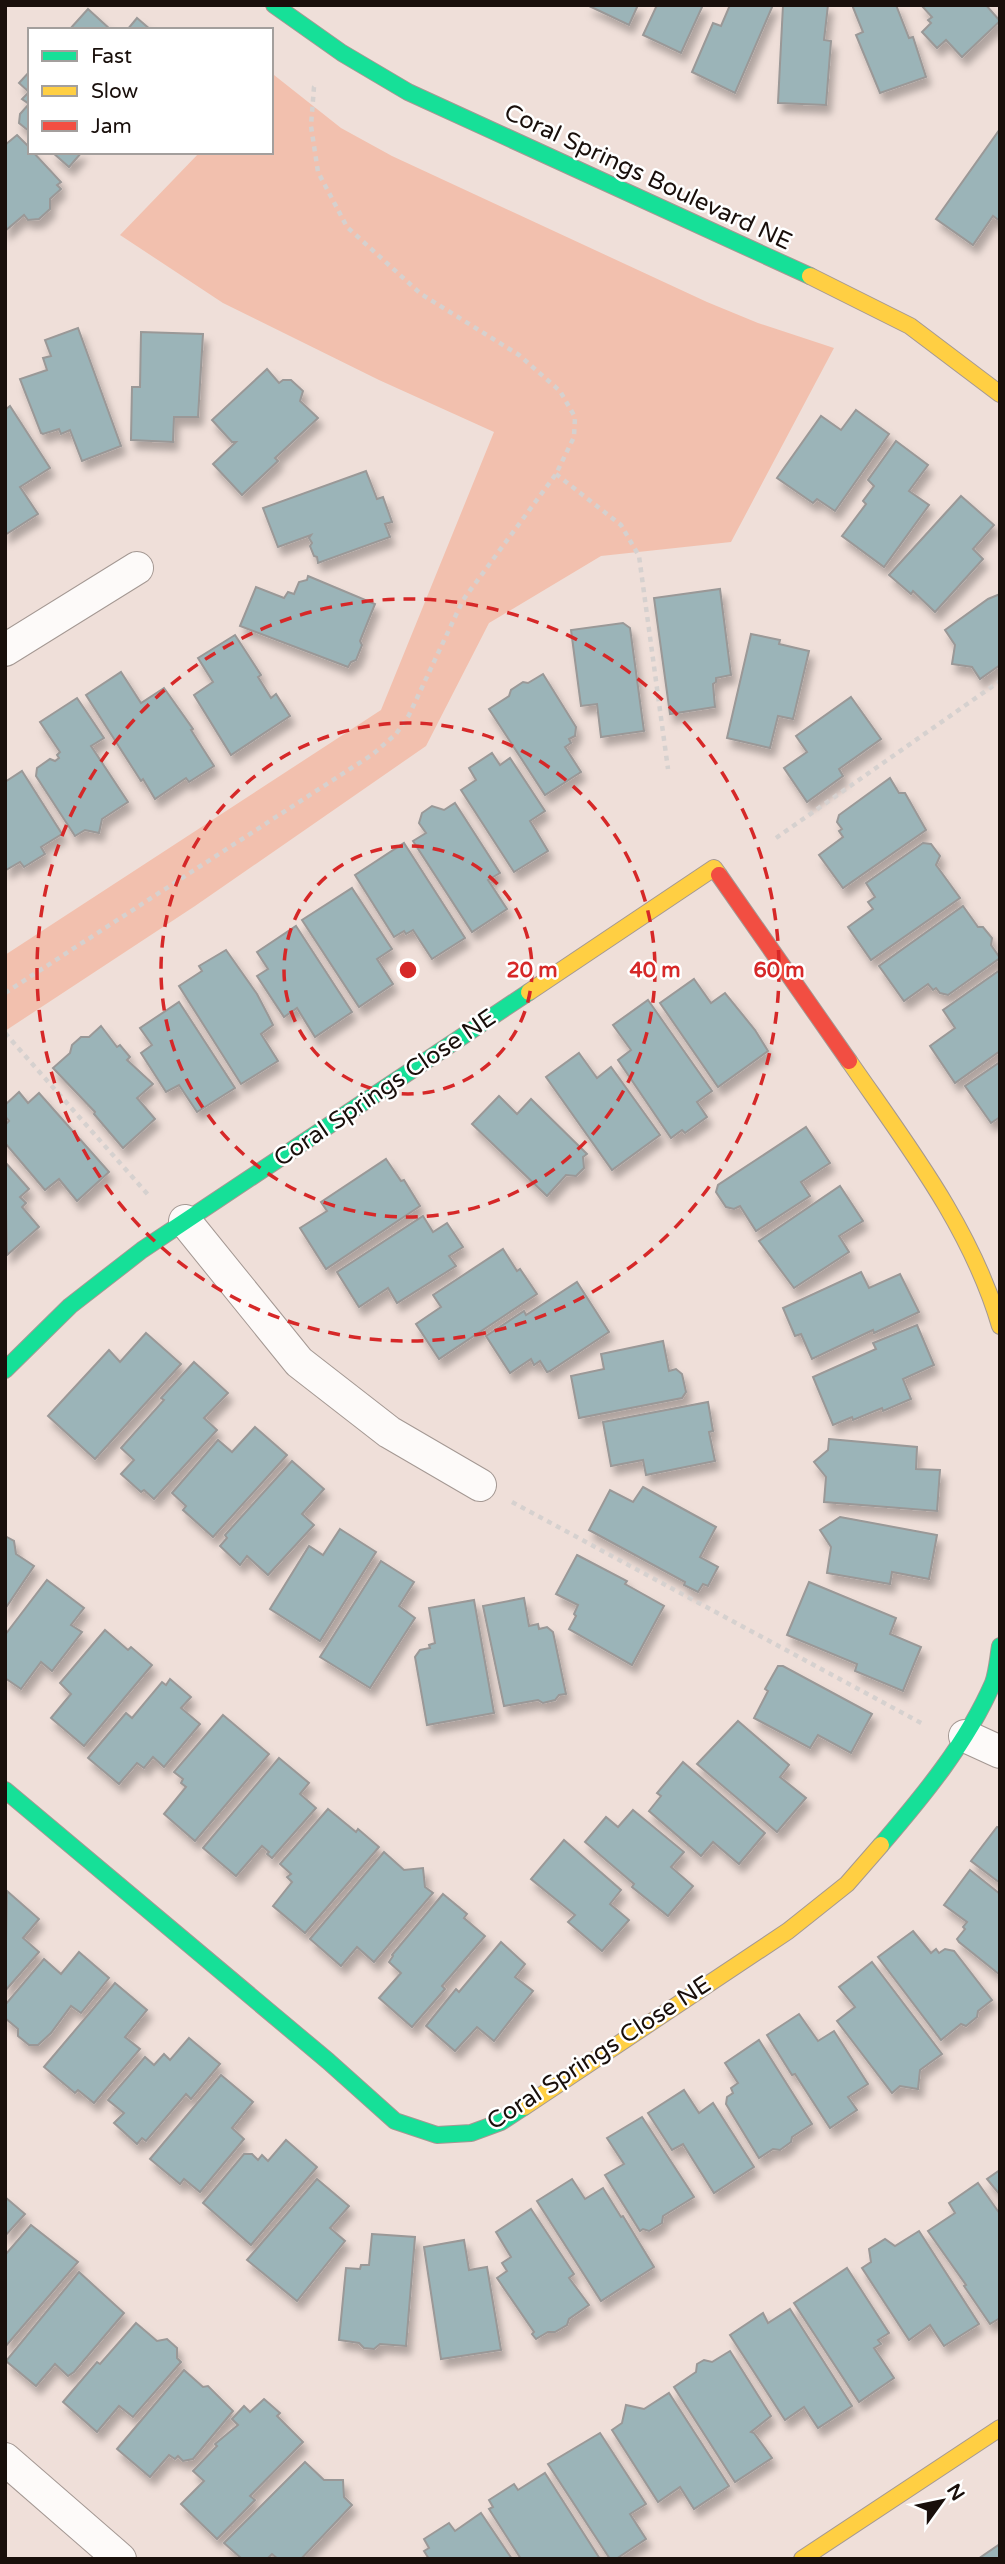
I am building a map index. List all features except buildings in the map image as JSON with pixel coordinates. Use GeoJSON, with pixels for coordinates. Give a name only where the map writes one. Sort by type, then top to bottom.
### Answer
{"type":"FeatureCollection","features":[{"type":"Feature","properties":{"kind":"street","name":"Coral Springs Boulevard NE"},"geometry":{"type":"LineString","coordinates":[[274,5],[342,53],[408,92],[787,265],[909,326],[1000,394]]}},
{"type":"Feature","properties":{"kind":"street"},"geometry":{"type":"LineString","coordinates":[[5,650],[137,568]]}},
{"type":"Feature","properties":{"kind":"street","name":"Coral Springs Close NE"},"geometry":{"type":"LineString","coordinates":[[5,1370],[26,1346],[82,1295],[186,1221],[714,868],[943,1197],[974,1257],[1000,1326]]}},
{"type":"Feature","properties":{"kind":"street"},"geometry":{"type":"LineString","coordinates":[[186,1221],[299,1362],[389,1432],[481,1485]]}},
{"type":"Feature","properties":{"kind":"street","name":"Coral Springs Close NE"},"geometry":{"type":"LineString","coordinates":[[5,1790],[328,2061],[395,2121],[437,2135],[471,2133],[501,2122],[788,1931],[847,1884],[914,1807],[965,1736],[997,1682],[1000,1646]]}},
{"type":"Feature","properties":{"kind":"street"},"geometry":{"type":"LineString","coordinates":[[965,1736],[1000,1752]]}},
{"type":"Feature","properties":{"kind":"street"},"geometry":{"type":"LineString","coordinates":[[802,2559],[1000,2428]]}},
{"type":"Feature","properties":{"kind":"street"},"geometry":{"type":"LineString","coordinates":[[5,2459],[120,2559]]}},
{"type":"Feature","properties":{"kind":"street"},"geometry":{"type":"LineString","coordinates":[[62,2507],[96,2559]]}},
{"type":"Feature","properties":{"kind":"path"},"geometry":{"type":"LineString","coordinates":[[5,993],[373,754],[396,734],[409,715],[463,600],[556,474],[573,437],[575,418],[560,391],[519,355],[421,294],[347,227],[318,172],[311,126],[314,87],[342,53]]}},
{"type":"Feature","properties":{"kind":"path"},"geometry":{"type":"LineString","coordinates":[[556,474],[621,525],[639,556],[668,769]]}},
{"type":"Feature","properties":{"kind":"path"},"geometry":{"type":"LineString","coordinates":[[776,838],[1000,681]]}},
{"type":"Feature","properties":{"kind":"path"},"geometry":{"type":"LineString","coordinates":[[5,1033],[150,1197]]}},
{"type":"Feature","properties":{"kind":"path"},"geometry":{"type":"LineString","coordinates":[[481,1485],[924,1725]]}},
{"type":"Feature","properties":{"kind":"shaded area"},"geometry":{"type":"Polygon","coordinates":[[[273,76],[341,128],[392,156],[707,302],[758,323],[834,348],[731,542],[601,556],[489,623],[426,746],[195,906],[5,1031],[5,955],[381,710],[494,432],[379,380],[223,303],[120,235],[198,154],[273,154],[273,76]]]}},
{"type":"Feature","properties":{"kind":"traffic: fast"},"geometry":{"type":"LineString","coordinates":[[274,5],[342,53],[408,92],[810,276]]}},
{"type":"Feature","properties":{"kind":"traffic: fast"},"geometry":{"type":"LineString","coordinates":[[5,1370],[70,1306],[142,1250],[529,992]]}},
{"type":"Feature","properties":{"kind":"traffic: fast"},"geometry":{"type":"LineString","coordinates":[[881,1845],[928,1788],[970,1727],[993,1683],[1000,1646]]}},
{"type":"Feature","properties":{"kind":"traffic: fast"},"geometry":{"type":"LineString","coordinates":[[5,1790],[328,2061],[395,2121],[437,2135],[471,2133],[501,2122],[524,2107]]}},
{"type":"Feature","properties":{"kind":"traffic: slow"},"geometry":{"type":"LineString","coordinates":[[810,276],[910,326],[1000,394]]}},
{"type":"Feature","properties":{"kind":"traffic: slow"},"geometry":{"type":"LineString","coordinates":[[529,992],[714,868],[719,875]]}},
{"type":"Feature","properties":{"kind":"traffic: slow"},"geometry":{"type":"LineString","coordinates":[[849,1061],[915,1156],[955,1221],[988,1290],[1000,1326]]}},
{"type":"Feature","properties":{"kind":"traffic: slow"},"geometry":{"type":"LineString","coordinates":[[524,2107],[788,1931],[847,1884],[881,1845]]}},
{"type":"Feature","properties":{"kind":"traffic: slow"},"geometry":{"type":"LineString","coordinates":[[802,2559],[1000,2428]]}},
{"type":"Feature","properties":{"kind":"traffic: jam"},"geometry":{"type":"LineString","coordinates":[[719,875],[849,1061]]}}]}
